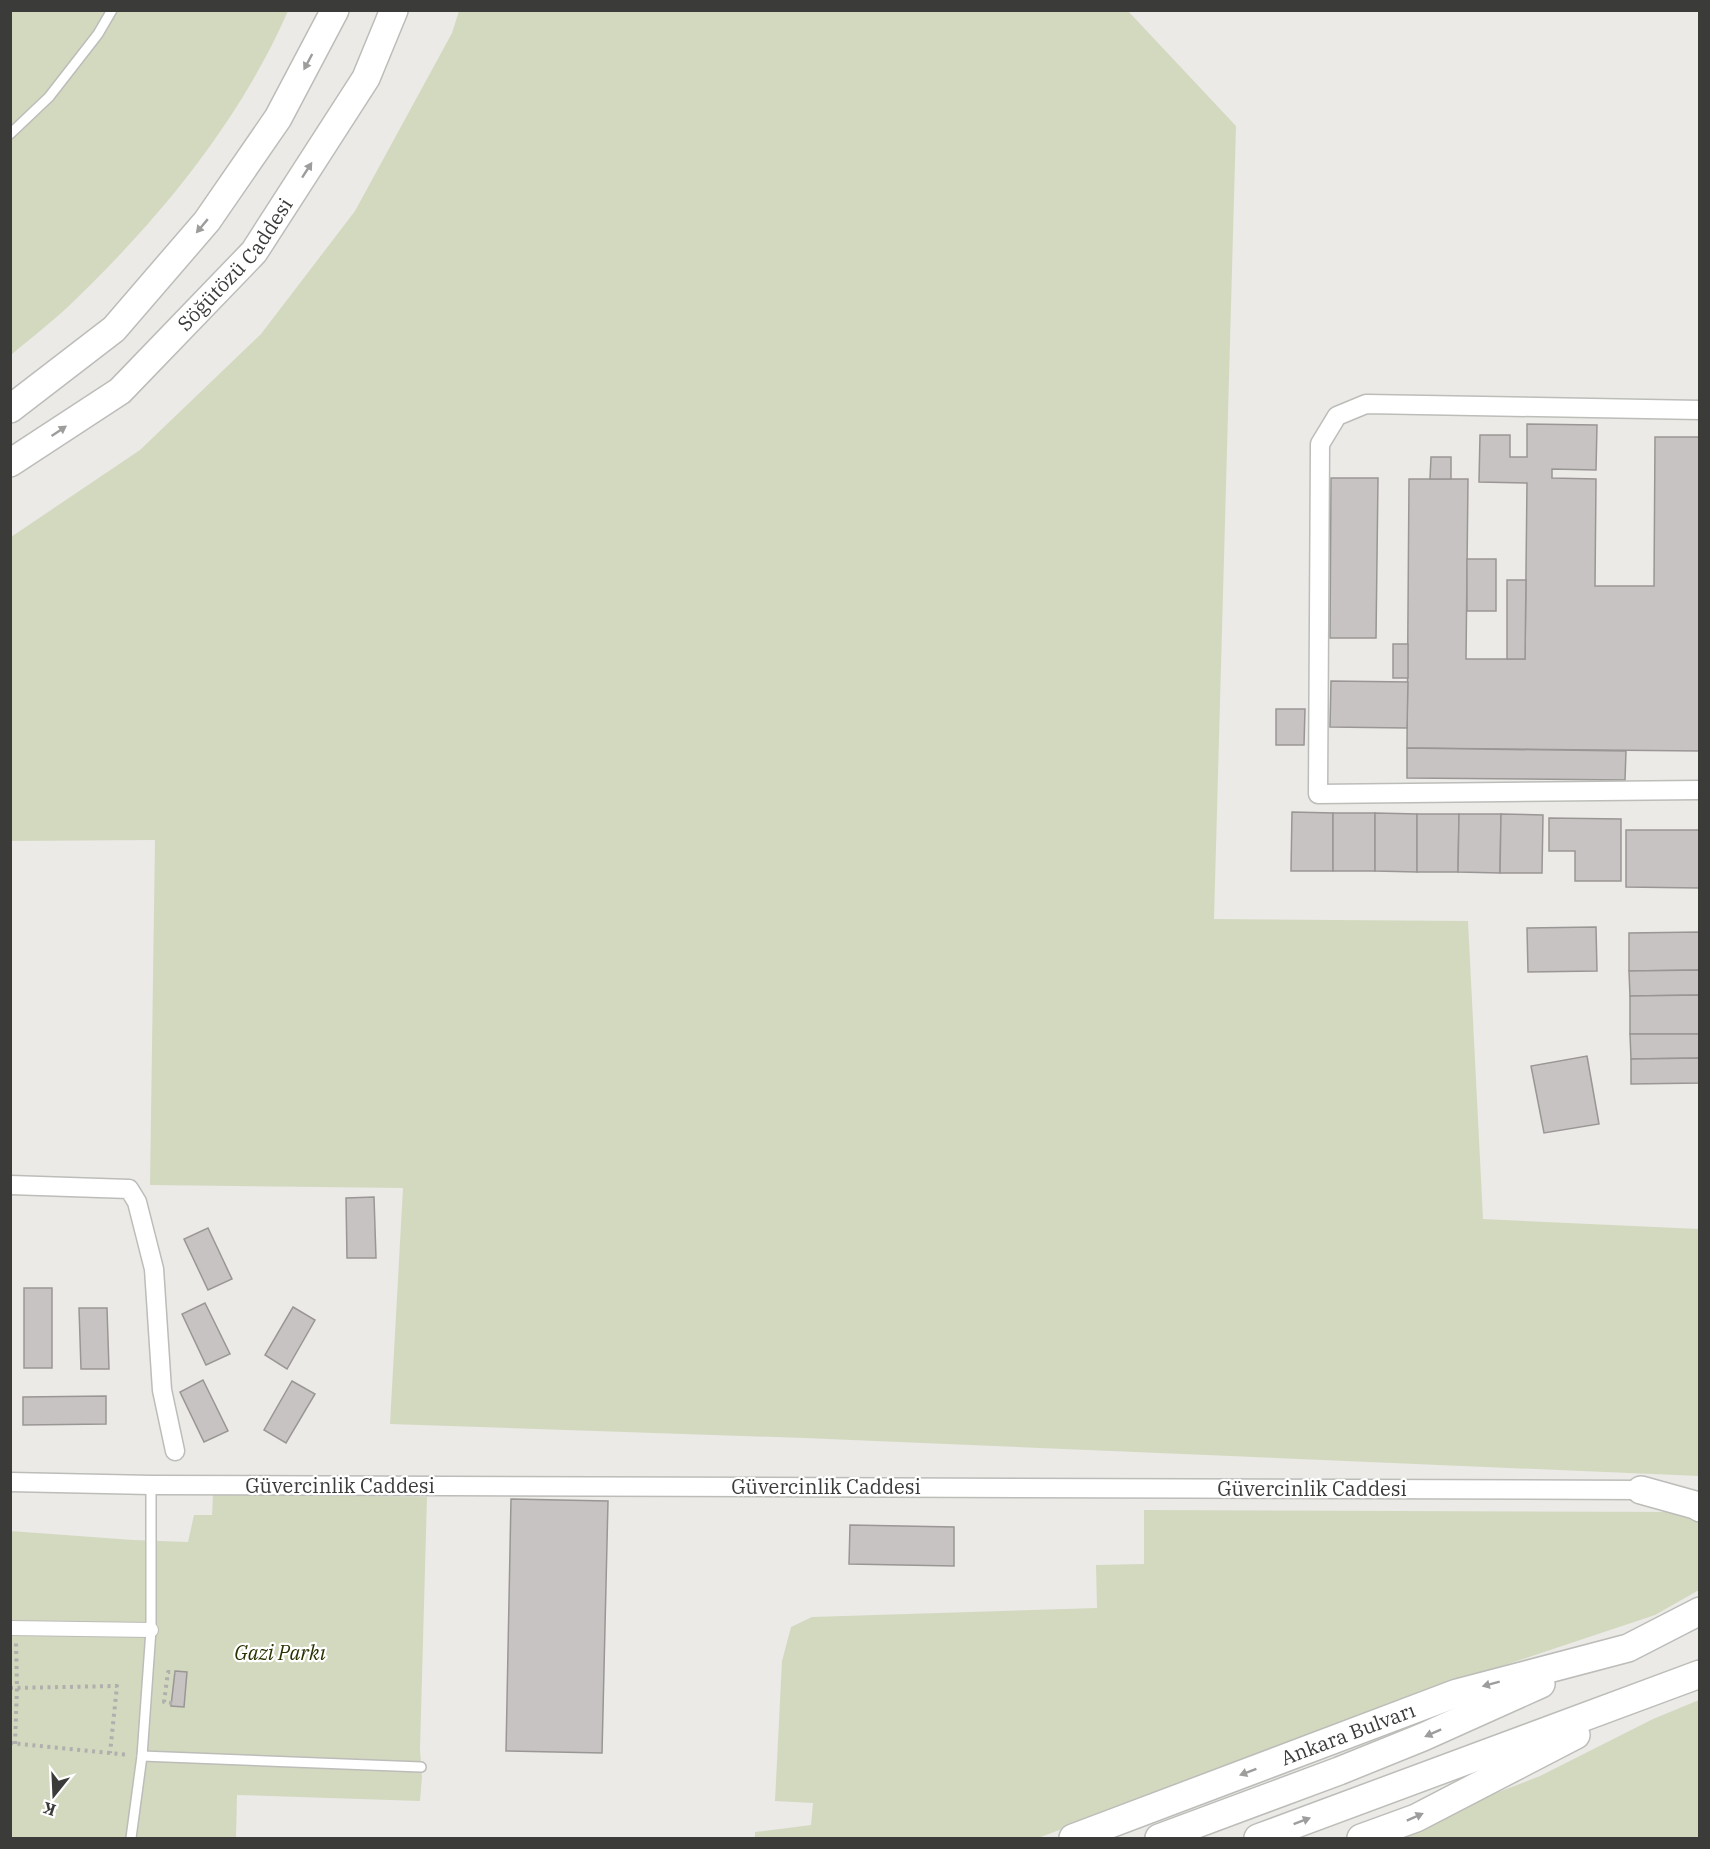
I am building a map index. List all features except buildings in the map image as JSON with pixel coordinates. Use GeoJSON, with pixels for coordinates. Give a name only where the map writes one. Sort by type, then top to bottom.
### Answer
{"type":"FeatureCollection","features":[{"type":"Feature","properties":{"kind":"main road"},"geometry":{"type":"LineString","coordinates":[[10,409],[114,329],[207,221],[278,118],[335,10]]}},
{"type":"Feature","properties":{"kind":"main road","name":"Söğütözü Caddesi"},"geometry":{"type":"LineString","coordinates":[[10,463],[120,391],[254,252],[366,78],[394,10]]}},
{"type":"Feature","properties":{"kind":"main road"},"geometry":{"type":"LineString","coordinates":[[1641,1490],[1700,1490]]}},
{"type":"Feature","properties":{"kind":"main road"},"geometry":{"type":"LineString","coordinates":[[1641,1490],[1700,1508]]}},
{"type":"Feature","properties":{"kind":"main road"},"geometry":{"type":"LineString","coordinates":[[1628,1648],[1700,1611]]}},
{"type":"Feature","properties":{"kind":"main road","name":"Ankara Bulvarı"},"geometry":{"type":"LineString","coordinates":[[1159,1839],[1339,1771],[1628,1648],[1700,1621]]}},
{"type":"Feature","properties":{"kind":"main road","name":"Ankara Bulvarı"},"geometry":{"type":"LineString","coordinates":[[1073,1839],[1457,1693],[1628,1648]]}},
{"type":"Feature","properties":{"kind":"main road"},"geometry":{"type":"LineString","coordinates":[[1258,1839],[1691,1678]]}},
{"type":"Feature","properties":{"kind":"main road"},"geometry":{"type":"LineString","coordinates":[[1361,1839],[1416,1818],[1691,1678]]}},
{"type":"Feature","properties":{"kind":"street"},"geometry":{"type":"LineString","coordinates":[[1700,410],[1366,404],[1336,416],[1320,444],[1318,794],[1700,790]]}},
{"type":"Feature","properties":{"kind":"street"},"geometry":{"type":"LineString","coordinates":[[10,1185],[129,1189],[137,1202],[154,1269],[162,1390],[175,1451]]}},
{"type":"Feature","properties":{"kind":"street","name":"Güvercinlik Caddesi"},"geometry":{"type":"LineString","coordinates":[[10,1482],[150,1485],[1641,1490]]}},
{"type":"Feature","properties":{"kind":"street"},"geometry":{"type":"LineString","coordinates":[[13,1628],[151,1630]]}},
{"type":"Feature","properties":{"kind":"lane"},"geometry":{"type":"LineString","coordinates":[[10,134],[49,97],[98,34],[112,10]]}},
{"type":"Feature","properties":{"kind":"lane"},"geometry":{"type":"LineString","coordinates":[[131,1839],[142,1756],[151,1630],[150,1485]]}},
{"type":"Feature","properties":{"kind":"lane"},"geometry":{"type":"LineString","coordinates":[[142,1756],[421,1767]]}},
{"type":"Feature","properties":{"kind":"path"},"geometry":{"type":"LineString","coordinates":[[13,1628],[17,1688],[13,1743],[142,1756]]}},
{"type":"Feature","properties":{"kind":"path"},"geometry":{"type":"LineString","coordinates":[[172,1703],[164,1702],[168,1671],[175,1672]]}},
{"type":"Feature","properties":{"kind":"path"},"geometry":{"type":"LineString","coordinates":[[10,1688],[117,1686],[110,1753]]}},
{"type":"Feature","properties":{"kind":"green space"},"geometry":{"type":"Polygon","coordinates":[[[11,11],[288,11],[269,51],[223,128],[168,200],[139,234],[76,299],[11,355],[11,11]]]}},
{"type":"Feature","properties":{"kind":"green space"},"geometry":{"type":"Polygon","coordinates":[[[459,11],[1128,11],[1236,126],[1214,919],[1468,921],[1483,1219],[1699,1229],[1699,1476],[804,1438],[390,1424],[403,1188],[150,1185],[155,840],[11,841],[11,537],[140,450],[261,334],[355,211],[452,33],[459,11]]]}},
{"type":"Feature","properties":{"kind":"green space","name":"Gazi Parkı"},"geometry":{"type":"Polygon","coordinates":[[[213,1494],[427,1497],[420,1801],[237,1795],[236,1838],[11,1838],[10,1531],[188,1542],[194,1515],[212,1515],[213,1494]]]}},
{"type":"Feature","properties":{"kind":"green space"},"geometry":{"type":"Polygon","coordinates":[[[1144,1510],[1687,1512],[1699,1517],[1699,1590],[1655,1615],[1493,1669],[1038,1838],[755,1838],[755,1832],[811,1825],[813,1803],[775,1801],[782,1661],[791,1627],[812,1617],[1097,1608],[1096,1565],[1144,1564],[1144,1510]]]}},
{"type":"Feature","properties":{"kind":"green space"},"geometry":{"type":"Polygon","coordinates":[[[1699,1700],[1699,1838],[1379,1838],[1540,1776],[1653,1719],[1699,1700]]]}}]}
